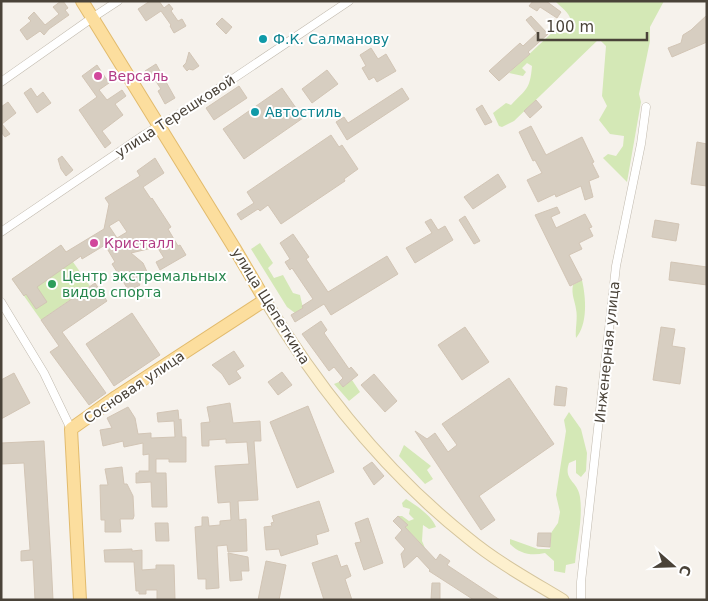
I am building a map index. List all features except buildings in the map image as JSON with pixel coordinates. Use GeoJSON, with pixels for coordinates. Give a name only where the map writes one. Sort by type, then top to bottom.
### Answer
{"type":"FeatureCollection","features":[{"type":"Feature","properties":{"kind":"main road","name":"улица Щепеткина"},"geometry":{"type":"LineString","coordinates":[[82,1],[304,361],[358,429],[409,486],[482,549],[525,578],[563,600]]}},
{"type":"Feature","properties":{"kind":"main road","name":"Сосновая улица"},"geometry":{"type":"LineString","coordinates":[[80,600],[71,429],[116,397],[265,300]]}},
{"type":"Feature","properties":{"kind":"street"},"geometry":{"type":"LineString","coordinates":[[1,82],[118,1]]}},
{"type":"Feature","properties":{"kind":"street","name":"улица Терешковой"},"geometry":{"type":"LineString","coordinates":[[1,232],[81,177],[194,105],[349,1]]}},
{"type":"Feature","properties":{"kind":"street","name":"Инженерная улица"},"geometry":{"type":"LineString","coordinates":[[581,600],[581,582],[616,266],[641,144],[646,107]]}},
{"type":"Feature","properties":{"kind":"street"},"geometry":{"type":"LineString","coordinates":[[1,302],[44,373],[71,429]]}},
{"type":"Feature","properties":{"kind":"green space"},"geometry":{"type":"Polygon","coordinates":[[[555,1],[664,1],[650,27],[650,41],[639,94],[641,102],[627,182],[603,158],[608,154],[616,156],[623,146],[624,136],[610,134],[599,120],[607,106],[602,96],[606,46],[599,39],[514,121],[502,127],[499,126],[493,113],[506,103],[511,105],[524,92],[530,80],[532,66],[527,63],[522,68],[526,72],[523,76],[509,73],[555,30],[565,33],[570,31],[570,17],[555,1]]]}},
{"type":"Feature","properties":{"kind":"green space"},"geometry":{"type":"Polygon","coordinates":[[[260,243],[273,263],[268,268],[274,278],[283,275],[293,293],[300,295],[303,308],[295,313],[287,307],[251,249],[260,243]]]}},
{"type":"Feature","properties":{"kind":"green space","name":"Центр экстремальных видов спорта"},"geometry":{"type":"Polygon","coordinates":[[[61,245],[90,286],[41,320],[12,279],[61,245]]]}},
{"type":"Feature","properties":{"kind":"green space"},"geometry":{"type":"Polygon","coordinates":[[[582,280],[585,310],[583,326],[576,338],[577,312],[573,285],[582,280]]]}},
{"type":"Feature","properties":{"kind":"green space"},"geometry":{"type":"Polygon","coordinates":[[[352,380],[360,392],[349,401],[334,384],[339,382],[343,387],[352,380]]]}},
{"type":"Feature","properties":{"kind":"green space"},"geometry":{"type":"Polygon","coordinates":[[[569,412],[581,429],[587,453],[586,471],[581,477],[576,473],[576,460],[569,463],[568,474],[579,492],[581,513],[575,563],[566,565],[565,573],[554,571],[554,561],[545,553],[530,554],[522,552],[510,544],[510,539],[538,549],[550,549],[551,533],[558,523],[560,512],[556,495],[566,431],[564,420],[569,412]]]}},
{"type":"Feature","properties":{"kind":"green space"},"geometry":{"type":"Polygon","coordinates":[[[404,445],[431,466],[427,470],[433,479],[425,484],[399,456],[404,445]]]}},
{"type":"Feature","properties":{"kind":"green space"},"geometry":{"type":"Polygon","coordinates":[[[406,499],[427,515],[436,527],[429,529],[423,525],[422,541],[425,548],[405,527],[407,525],[398,516],[402,516],[409,521],[414,519],[409,514],[410,509],[403,507],[402,503],[406,499]]]}},
{"type":"Feature","properties":{"kind":"place","name":"Ф.К. Салманову"},"geometry":{"type":"Point","coordinates":[263,39]}},
{"type":"Feature","properties":{"kind":"place","name":"Версаль"},"geometry":{"type":"Point","coordinates":[98,76]}},
{"type":"Feature","properties":{"kind":"place","name":"Автостиль"},"geometry":{"type":"Point","coordinates":[255,112]}},
{"type":"Feature","properties":{"kind":"place","name":"Кристалл"},"geometry":{"type":"Point","coordinates":[94,243]}},
{"type":"Feature","properties":{"kind":"place","name":"Центр экстремальных видов спорта"},"geometry":{"type":"Point","coordinates":[52,284]}}]}
